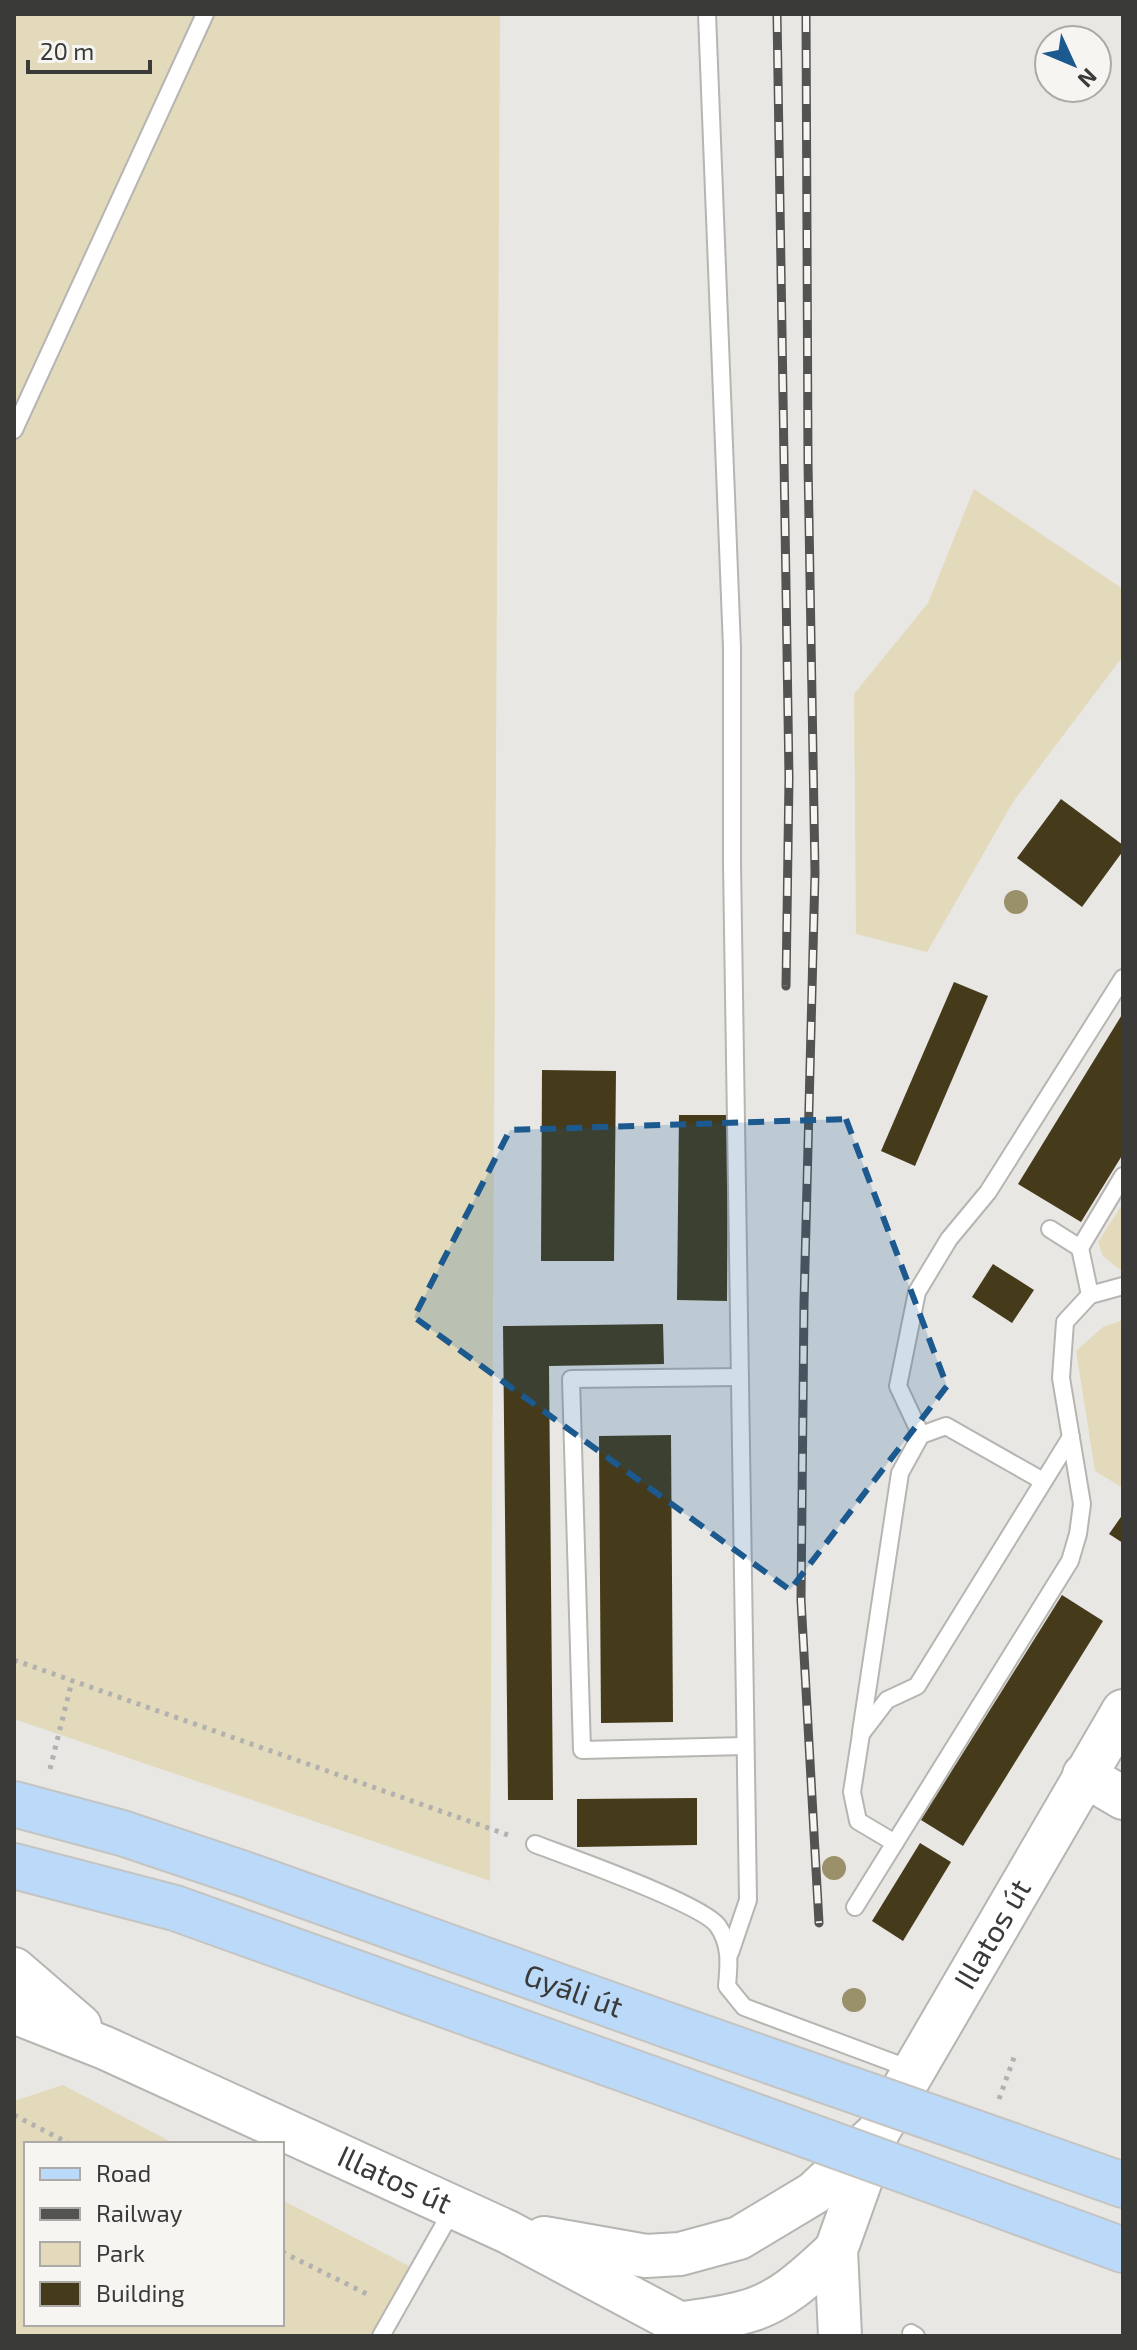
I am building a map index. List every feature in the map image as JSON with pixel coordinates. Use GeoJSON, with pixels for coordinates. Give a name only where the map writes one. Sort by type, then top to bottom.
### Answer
{"type":"FeatureCollection","features":[{"type":"Feature","properties":{"kind":"main road","name":"Gyáli út"},"geometry":{"type":"LineString","coordinates":[[27,1797],[667,2025],[1003,2129],[1123,2185]]}},
{"type":"Feature","properties":{"kind":"main road","name":"Gyáli út"},"geometry":{"type":"LineString","coordinates":[[19,1867],[175,1908],[1123,2250]]}},
{"type":"Feature","properties":{"kind":"street","name":"Illatos út"},"geometry":{"type":"LineString","coordinates":[[840,2336],[836,2250],[878,2132],[1123,1711]]}},
{"type":"Feature","properties":{"kind":"street"},"geometry":{"type":"LineString","coordinates":[[1084,1775],[1123,1798]]}},
{"type":"Feature","properties":{"kind":"street","name":"Illatos út"},"geometry":{"type":"LineString","coordinates":[[14,1969],[105,2048]]}},
{"type":"Feature","properties":{"kind":"street","name":"Illatos út"},"geometry":{"type":"LineString","coordinates":[[14,2012],[105,2048],[508,2232],[691,2330],[775,2300],[806,2278],[836,2250]]}},
{"type":"Feature","properties":{"kind":"street"},"geometry":{"type":"LineString","coordinates":[[508,2232],[646,2256],[680,2254],[708,2247],[739,2238],[814,2193],[878,2132]]}},
{"type":"Feature","properties":{"kind":"lane"},"geometry":{"type":"LineString","coordinates":[[14,430],[205,14]]}},
{"type":"Feature","properties":{"kind":"lane"},"geometry":{"type":"LineString","coordinates":[[707,14],[732,648],[732,864],[748,1900],[730,1953],[727,1986],[744,2007],[914,2070]]}},
{"type":"Feature","properties":{"kind":"lane"},"geometry":{"type":"LineString","coordinates":[[921,1435],[898,1386],[917,1292],[949,1239],[988,1192],[1123,978]]}},
{"type":"Feature","properties":{"kind":"lane"},"geometry":{"type":"LineString","coordinates":[[1090,1295],[1080,1248],[1123,1176]]}},
{"type":"Feature","properties":{"kind":"lane"},"geometry":{"type":"LineString","coordinates":[[1050,1229],[1080,1248]]}},
{"type":"Feature","properties":{"kind":"lane"},"geometry":{"type":"LineString","coordinates":[[855,1907],[1070,1561],[1082,1504],[1061,1378],[1065,1322],[1090,1295],[1123,1286]]}},
{"type":"Feature","properties":{"kind":"lane"},"geometry":{"type":"LineString","coordinates":[[740,1377],[571,1379],[582,1750],[745,1746]]}},
{"type":"Feature","properties":{"kind":"lane"},"geometry":{"type":"LineString","coordinates":[[895,1843],[858,1821],[852,1792],[900,1473],[921,1435],[946,1426],[1043,1481]]}},
{"type":"Feature","properties":{"kind":"lane"},"geometry":{"type":"LineString","coordinates":[[861,1734],[887,1700],[917,1686],[1071,1437]]}},
{"type":"Feature","properties":{"kind":"lane"},"geometry":{"type":"LineString","coordinates":[[535,1844],[603,1869],[689,1907],[717,1923],[730,1953]]}},
{"type":"Feature","properties":{"kind":"lane"},"geometry":{"type":"LineString","coordinates":[[381,2336],[454,2207]]}},
{"type":"Feature","properties":{"kind":"path"},"geometry":{"type":"LineString","coordinates":[[14,1660],[535,1844]]}},
{"type":"Feature","properties":{"kind":"path"},"geometry":{"type":"LineString","coordinates":[[27,1797],[72,1681]]}},
{"type":"Feature","properties":{"kind":"path"},"geometry":{"type":"LineString","coordinates":[[1003,2129],[1016,2052]]}},
{"type":"Feature","properties":{"kind":"path"},"geometry":{"type":"LineString","coordinates":[[14,2115],[66,2142]]}},
{"type":"Feature","properties":{"kind":"path"},"geometry":{"type":"LineString","coordinates":[[284,2253],[397,2309]]}},
{"type":"Feature","properties":{"kind":"highlighted area"},"geometry":{"type":"Polygon","coordinates":[[[846,1119],[947,1386],[790,1590],[414,1317],[510,1130],[846,1119]]]}},
{"type":"Feature","properties":{"kind":"green space"},"geometry":{"type":"Polygon","coordinates":[[[14,14],[500,14],[490,1881],[14,1719],[14,14]]]}},
{"type":"Feature","properties":{"kind":"green space"},"geometry":{"type":"Polygon","coordinates":[[[974,489],[1123,589],[1123,656],[1013,802],[927,952],[856,934],[854,694],[928,603],[974,489]]]}},
{"type":"Feature","properties":{"kind":"green space"},"geometry":{"type":"Polygon","coordinates":[[[1123,1203],[1123,1272],[1103,1256],[1098,1242],[1123,1203]]]}},
{"type":"Feature","properties":{"kind":"green space"},"geometry":{"type":"Polygon","coordinates":[[[1123,1320],[1123,1488],[1095,1471],[1076,1351],[1103,1327],[1123,1320]]]}},
{"type":"Feature","properties":{"kind":"green space"},"geometry":{"type":"Polygon","coordinates":[[[63,2085],[171,2142],[24,2142],[24,2326],[284,2326],[284,2201],[409,2266],[376,2336],[14,2336],[14,2101],[63,2085]]]}},
{"type":"Feature","properties":{"kind":"building"},"geometry":{"type":"Polygon","coordinates":[[[1061,799],[1123,845],[1123,851],[1082,907],[1017,858],[1061,799]]]}},
{"type":"Feature","properties":{"kind":"building"},"geometry":{"type":"Polygon","coordinates":[[[954,982],[988,996],[915,1166],[881,1151],[954,982]]]}},
{"type":"Feature","properties":{"kind":"building"},"geometry":{"type":"Polygon","coordinates":[[[1123,1013],[1123,1154],[1081,1222],[1018,1184],[1123,1013]]]}},
{"type":"Feature","properties":{"kind":"building"},"geometry":{"type":"Polygon","coordinates":[[[542,1070],[616,1071],[614,1261],[541,1261],[542,1070]]]}},
{"type":"Feature","properties":{"kind":"building"},"geometry":{"type":"Polygon","coordinates":[[[679,1115],[728,1115],[727,1301],[677,1300],[679,1115]]]}},
{"type":"Feature","properties":{"kind":"building"},"geometry":{"type":"Polygon","coordinates":[[[993,1264],[1034,1290],[1012,1323],[972,1297],[993,1264]]]}},
{"type":"Feature","properties":{"kind":"building"},"geometry":{"type":"Polygon","coordinates":[[[663,1324],[664,1364],[549,1366],[553,1800],[508,1800],[503,1326],[663,1324]]]}},
{"type":"Feature","properties":{"kind":"building"},"geometry":{"type":"Polygon","coordinates":[[[671,1435],[673,1722],[601,1723],[599,1436],[671,1435]]]}},
{"type":"Feature","properties":{"kind":"building"},"geometry":{"type":"Polygon","coordinates":[[[1123,1514],[1123,1543],[1109,1534],[1123,1514]]]}},
{"type":"Feature","properties":{"kind":"building"},"geometry":{"type":"Polygon","coordinates":[[[1062,1595],[1103,1621],[963,1846],[921,1820],[1062,1595]]]}},
{"type":"Feature","properties":{"kind":"building"},"geometry":{"type":"Polygon","coordinates":[[[697,1798],[697,1845],[577,1847],[577,1799],[697,1798]]]}},
{"type":"Feature","properties":{"kind":"building"},"geometry":{"type":"Polygon","coordinates":[[[920,1843],[951,1862],[903,1941],[872,1921],[920,1843]]]}},
{"type":"Feature","properties":{"kind":"railway"},"geometry":{"type":"LineString","coordinates":[[777,14],[789,778],[786,986]]}},
{"type":"Feature","properties":{"kind":"railway"},"geometry":{"type":"LineString","coordinates":[[806,14],[808,462],[815,873],[804,1303],[801,1600],[819,1923]]}}]}
